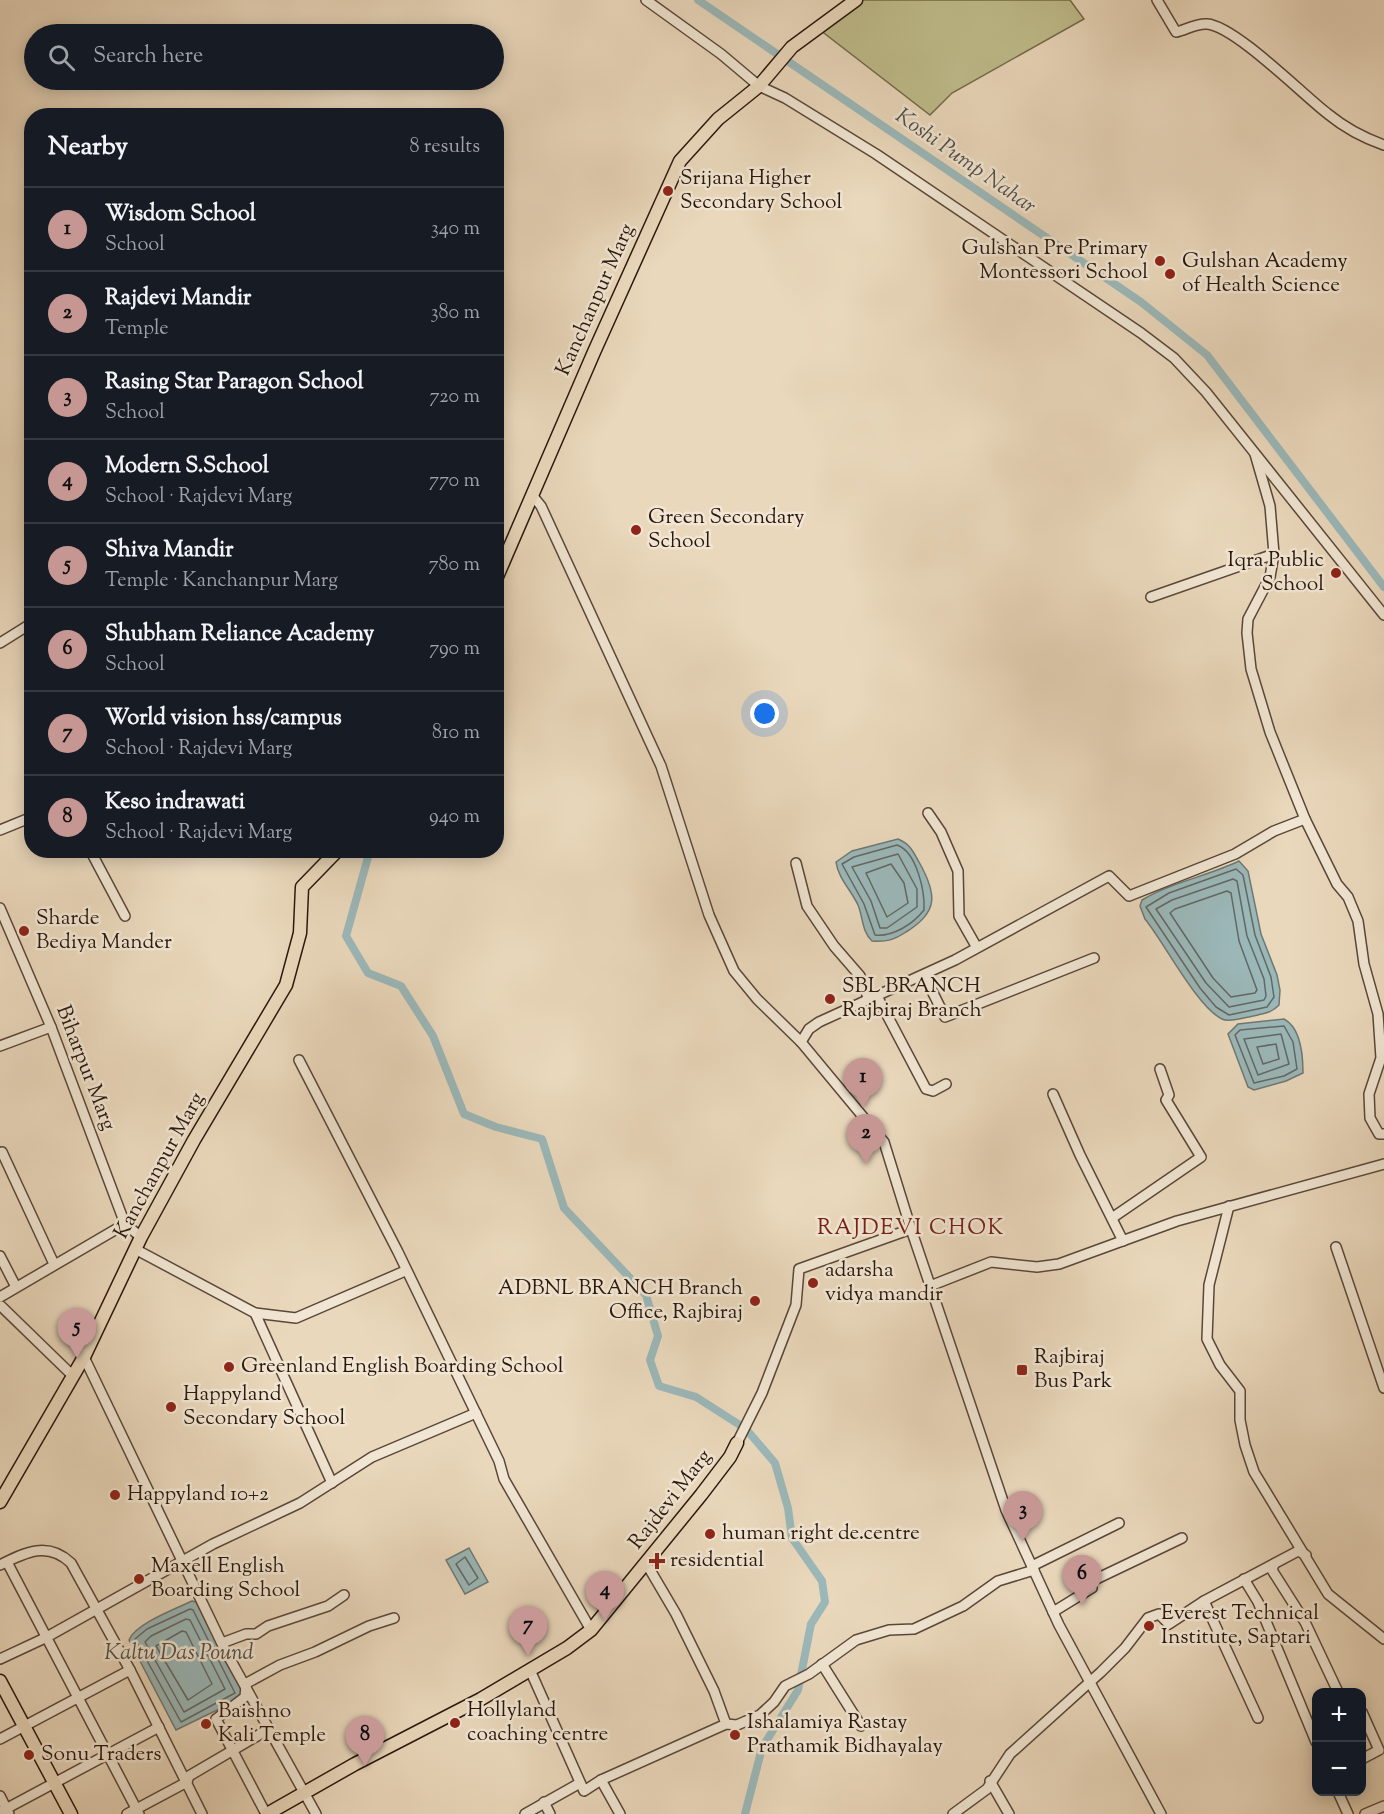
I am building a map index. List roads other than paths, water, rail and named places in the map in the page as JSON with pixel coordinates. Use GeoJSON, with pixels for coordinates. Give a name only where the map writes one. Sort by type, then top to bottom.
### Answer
{"type":"FeatureCollection","features":[{"type":"Feature","properties":{"kind":"main road","name":"Kanchanpur Marg"},"geometry":{"type":"LineString","coordinates":[[504,560],[680,161],[718,119],[759,86],[792,47],[856,0]]}},
{"type":"Feature","properties":{"kind":"main road","name":"Kanchanpur Marg"},"geometry":{"type":"LineString","coordinates":[[0,1502],[84,1357],[141,1237],[194,1140],[286,985],[300,933],[302,887],[330,858]]}},
{"type":"Feature","properties":{"kind":"main road","name":"Rajdevi Marg"},"geometry":{"type":"LineString","coordinates":[[266,1814],[530,1670],[591,1630],[701,1495],[730,1457],[737,1443]]}},
{"type":"Feature","properties":{"kind":"main road"},"geometry":{"type":"LineString","coordinates":[[0,1681],[71,1814]]}},
{"type":"Feature","properties":{"kind":"street"},"geometry":{"type":"LineString","coordinates":[[646,0],[721,54],[759,86],[785,98],[876,154],[1141,333],[1174,358],[1254,449],[1384,615]]}},
{"type":"Feature","properties":{"kind":"street"},"geometry":{"type":"LineString","coordinates":[[1157,0],[1176,32],[1207,24],[1217,27],[1242,42],[1329,115],[1363,137],[1384,145]]}},
{"type":"Feature","properties":{"kind":"street"},"geometry":{"type":"LineString","coordinates":[[1254,449],[1270,506],[1274,554],[1270,577],[1248,619],[1247,633],[1251,669],[1270,732],[1305,819],[1337,884],[1348,897],[1358,921],[1364,964],[1378,1014],[1383,1057],[1369,1094],[1370,1118],[1379,1134],[1384,1134]]}},
{"type":"Feature","properties":{"kind":"street"},"geometry":{"type":"LineString","coordinates":[[532,495],[541,506],[661,766],[709,915],[734,971],[757,999],[801,1042],[884,1142],[1006,1510],[1053,1612],[1161,1814]]}},
{"type":"Feature","properties":{"kind":"street"},"geometry":{"type":"LineString","coordinates":[[1151,597],[1274,554]]}},
{"type":"Feature","properties":{"kind":"street"},"geometry":{"type":"LineString","coordinates":[[0,643],[24,628]]}},
{"type":"Feature","properties":{"kind":"street"},"geometry":{"type":"LineString","coordinates":[[928,813],[941,832],[958,871],[959,916],[976,946]]}},
{"type":"Feature","properties":{"kind":"street"},"geometry":{"type":"LineString","coordinates":[[801,1042],[810,1029],[819,1022],[924,975],[1109,876],[1130,896],[1235,854],[1274,831],[1305,819]]}},
{"type":"Feature","properties":{"kind":"street"},"geometry":{"type":"LineString","coordinates":[[0,830],[24,820]]}},
{"type":"Feature","properties":{"kind":"street"},"geometry":{"type":"LineString","coordinates":[[94,858],[125,916]]}},
{"type":"Feature","properties":{"kind":"street"},"geometry":{"type":"LineString","coordinates":[[796,863],[807,906],[834,946],[860,976],[926,1089],[933,1091],[946,1084]]}},
{"type":"Feature","properties":{"kind":"street","name":"Biharpur Marg"},"geometry":{"type":"LineString","coordinates":[[1,912],[51,1027],[125,1224]]}},
{"type":"Feature","properties":{"kind":"street"},"geometry":{"type":"LineString","coordinates":[[924,975],[945,1017],[1094,958]]}},
{"type":"Feature","properties":{"kind":"street"},"geometry":{"type":"LineString","coordinates":[[0,1046],[51,1027]]}},
{"type":"Feature","properties":{"kind":"street"},"geometry":{"type":"LineString","coordinates":[[299,1060],[476,1413],[504,1479],[591,1630]]}},
{"type":"Feature","properties":{"kind":"street"},"geometry":{"type":"LineString","coordinates":[[1112,1218],[1200,1157],[1166,1100],[1169,1095],[1160,1068]]}},
{"type":"Feature","properties":{"kind":"street"},"geometry":{"type":"LineString","coordinates":[[1053,1094],[1123,1241]]}},
{"type":"Feature","properties":{"kind":"street"},"geometry":{"type":"LineString","coordinates":[[2,1152],[54,1264]]}},
{"type":"Feature","properties":{"kind":"street"},"geometry":{"type":"LineString","coordinates":[[930,1286],[991,1262],[1037,1267],[1059,1264],[1229,1206],[1384,1164]]}},
{"type":"Feature","properties":{"kind":"street"},"geometry":{"type":"LineString","coordinates":[[1229,1206],[1209,1285],[1206,1339],[1220,1365],[1240,1391],[1240,1420],[1254,1472],[1328,1594],[1384,1639]]}},
{"type":"Feature","properties":{"kind":"street"},"geometry":{"type":"LineString","coordinates":[[73,1376],[0,1304],[16,1287],[125,1224],[141,1237]]}},
{"type":"Feature","properties":{"kind":"street"},"geometry":{"type":"LineString","coordinates":[[737,1443],[762,1393],[796,1305],[799,1269],[911,1229]]}},
{"type":"Feature","properties":{"kind":"street"},"geometry":{"type":"LineString","coordinates":[[1336,1247],[1384,1388]]}},
{"type":"Feature","properties":{"kind":"street"},"geometry":{"type":"LineString","coordinates":[[135,1249],[255,1313],[296,1318],[405,1271]]}},
{"type":"Feature","properties":{"kind":"street"},"geometry":{"type":"LineString","coordinates":[[0,1256],[16,1287]]}},
{"type":"Feature","properties":{"kind":"street"},"geometry":{"type":"LineString","coordinates":[[255,1313],[332,1483]]}},
{"type":"Feature","properties":{"kind":"street"},"geometry":{"type":"LineString","coordinates":[[84,1357],[222,1643],[316,1814]]}},
{"type":"Feature","properties":{"kind":"street"},"geometry":{"type":"LineString","coordinates":[[0,1659],[45,1638],[182,1562],[300,1503],[372,1457],[476,1413]]}},
{"type":"Feature","properties":{"kind":"street"},"geometry":{"type":"LineString","coordinates":[[530,1670],[584,1791],[601,1780],[726,1724],[737,1725],[760,1715],[774,1702],[785,1686],[809,1674],[856,1640],[889,1630],[914,1629],[963,1606],[998,1581],[1033,1568],[1119,1523]]}},
{"type":"Feature","properties":{"kind":"street"},"geometry":{"type":"LineString","coordinates":[[1053,1612],[1092,1588],[1090,1582],[1182,1538]]}},
{"type":"Feature","properties":{"kind":"street"},"geometry":{"type":"LineString","coordinates":[[138,1811],[3,1563],[38,1549],[61,1553],[71,1563],[130,1670],[202,1814]]}},
{"type":"Feature","properties":{"kind":"street"},"geometry":{"type":"LineString","coordinates":[[953,1814],[987,1789],[990,1781],[1010,1754],[1125,1648],[1148,1618],[1159,1614],[1169,1624],[1204,1601],[1298,1551],[1306,1555]]}},
{"type":"Feature","properties":{"kind":"street"},"geometry":{"type":"LineString","coordinates":[[646,1563],[676,1614],[714,1691],[726,1724]]}},
{"type":"Feature","properties":{"kind":"street"},"geometry":{"type":"LineString","coordinates":[[1274,1564],[1272,1570],[1305,1622],[1336,1688]]}},
{"type":"Feature","properties":{"kind":"street"},"geometry":{"type":"LineString","coordinates":[[1244,1579],[1258,1602],[1317,1742]]}},
{"type":"Feature","properties":{"kind":"street"},"geometry":{"type":"LineString","coordinates":[[222,1643],[246,1634],[256,1634],[268,1626],[328,1606],[344,1595]]}},
{"type":"Feature","properties":{"kind":"street"},"geometry":{"type":"LineString","coordinates":[[1204,1601],[1258,1718]]}},
{"type":"Feature","properties":{"kind":"street"},"geometry":{"type":"LineString","coordinates":[[246,1684],[280,1665],[315,1652],[369,1626],[394,1618]]}},
{"type":"Feature","properties":{"kind":"street"},"geometry":{"type":"LineString","coordinates":[[822,1664],[861,1726]]}},
{"type":"Feature","properties":{"kind":"street"},"geometry":{"type":"LineString","coordinates":[[0,1739],[130,1670]]}},
{"type":"Feature","properties":{"kind":"street"},"geometry":{"type":"LineString","coordinates":[[246,1684],[245,1697],[216,1719],[266,1814]]}},
{"type":"Feature","properties":{"kind":"street"},"geometry":{"type":"LineString","coordinates":[[1366,1721],[1379,1750],[1366,1757]]}},
{"type":"Feature","properties":{"kind":"street"},"geometry":{"type":"LineString","coordinates":[[0,1796],[5,1811],[54,1781],[159,1727]]}},
{"type":"Feature","properties":{"kind":"street"},"geometry":{"type":"LineString","coordinates":[[127,1814],[138,1811],[187,1782],[189,1776],[269,1729]]}},
{"type":"Feature","properties":{"kind":"street"},"geometry":{"type":"LineString","coordinates":[[601,1780],[620,1814]]}},
{"type":"Feature","properties":{"kind":"street"},"geometry":{"type":"LineString","coordinates":[[990,1781],[1009,1814]]}},
{"type":"Feature","properties":{"kind":"street"},"geometry":{"type":"LineString","coordinates":[[525,1814],[580,1783]]}},
{"type":"Feature","properties":{"kind":"street"},"geometry":{"type":"LineString","coordinates":[[1340,1796],[1346,1813]]}},
{"type":"Feature","properties":{"kind":"street"},"geometry":{"type":"LineString","coordinates":[[544,1802],[550,1814]]}},
{"type":"Feature","properties":{"kind":"street"},"geometry":{"type":"LineString","coordinates":[[1365,1814],[1384,1806]]}},
{"type":"Feature","properties":{"kind":"water"},"geometry":{"type":"Polygon","coordinates":[[[898,839],[913,851],[925,873],[932,901],[929,910],[917,925],[890,940],[872,941],[864,929],[858,905],[842,879],[836,862],[852,851],[898,839]]]}},
{"type":"Feature","properties":{"kind":"water"},"geometry":{"type":"Polygon","coordinates":[[[1239,861],[1248,871],[1261,934],[1277,975],[1280,990],[1279,1005],[1265,1013],[1228,1021],[1212,1012],[1202,1002],[1145,919],[1140,906],[1142,900],[1154,894],[1239,861]]]}},
{"type":"Feature","properties":{"kind":"water"},"geometry":{"type":"Polygon","coordinates":[[[1284,1019],[1290,1023],[1297,1035],[1303,1073],[1286,1081],[1254,1090],[1248,1087],[1228,1034],[1238,1024],[1284,1019]]]}},
{"type":"Feature","properties":{"kind":"water"},"geometry":{"type":"Polygon","coordinates":[[[469,1548],[488,1582],[465,1594],[446,1560],[469,1548]]]}},
{"type":"Feature","properties":{"kind":"water","name":"Kaltu Das Pound"},"geometry":{"type":"Polygon","coordinates":[[[192,1601],[196,1602],[243,1693],[242,1698],[176,1730],[129,1640],[139,1628],[147,1623],[192,1601]]]}},
{"type":"Feature","properties":{"kind":"waterway","name":"Koshi Pump Nahar"},"geometry":{"type":"LineString","coordinates":[[698,0],[1141,302],[1207,355],[1384,587]]}},
{"type":"Feature","properties":{"kind":"waterway"},"geometry":{"type":"LineString","coordinates":[[368,858],[346,936],[368,973],[401,986],[433,1036],[464,1114],[496,1127],[542,1139],[564,1208],[646,1295],[658,1336],[650,1360],[659,1386],[696,1397],[746,1429],[775,1463],[788,1508],[792,1538],[822,1581],[825,1602],[811,1624],[798,1690],[762,1748],[745,1814]]}},
{"type":"Feature","properties":{"kind":"place","name":"Srijana Higher Secondary School"},"geometry":{"type":"Point","coordinates":[668,191]}},
{"type":"Feature","properties":{"kind":"place","name":"Gulshan Pre Primary Montessori School"},"geometry":{"type":"Point","coordinates":[1160,261]}},
{"type":"Feature","properties":{"kind":"place","name":"Gulshan Academy of Health Science"},"geometry":{"type":"Point","coordinates":[1170,274]}},
{"type":"Feature","properties":{"kind":"place","name":"Green Secondary School"},"geometry":{"type":"Point","coordinates":[636,530]}},
{"type":"Feature","properties":{"kind":"place","name":"Iqra Public School"},"geometry":{"type":"Point","coordinates":[1336,573]}},
{"type":"Feature","properties":{"kind":"place","name":"Sharde Bediya Mander"},"geometry":{"type":"Point","coordinates":[24,931]}},
{"type":"Feature","properties":{"kind":"place","name":"SBL BRANCH Rajbiraj Branch"},"geometry":{"type":"Point","coordinates":[830,999]}},
{"type":"Feature","properties":{"kind":"place","name":"Wisdom School"},"geometry":{"type":"Point","coordinates":[863,1108]}},
{"type":"Feature","properties":{"kind":"place","name":"Rajdevi Mandir"},"geometry":{"type":"Point","coordinates":[866,1164]}},
{"type":"Feature","properties":{"kind":"place","name":"adarsha vidya mandir"},"geometry":{"type":"Point","coordinates":[813,1283]}},
{"type":"Feature","properties":{"kind":"place","name":"ADBNL BRANCH Branch Office, Rajbiraj"},"geometry":{"type":"Point","coordinates":[755,1301]}},
{"type":"Feature","properties":{"kind":"place","name":"Shiva Mandir"},"geometry":{"type":"Point","coordinates":[77,1358]}},
{"type":"Feature","properties":{"kind":"place","name":"Greenland English Boarding School"},"geometry":{"type":"Point","coordinates":[229,1367]}},
{"type":"Feature","properties":{"kind":"place","name":"Rajbiraj Bus Park"},"geometry":{"type":"Point","coordinates":[1022,1370]}},
{"type":"Feature","properties":{"kind":"place","name":"Happyland Secondary School"},"geometry":{"type":"Point","coordinates":[171,1407]}},
{"type":"Feature","properties":{"kind":"place","name":"Happyland 10+2"},"geometry":{"type":"Point","coordinates":[115,1495]}},
{"type":"Feature","properties":{"kind":"place","name":"human right de.centre"},"geometry":{"type":"Point","coordinates":[710,1534]}},
{"type":"Feature","properties":{"kind":"place","name":"Rasing Star Paragon School"},"geometry":{"type":"Point","coordinates":[1023,1541]}},
{"type":"Feature","properties":{"kind":"place","name":"residential"},"geometry":{"type":"Point","coordinates":[657,1561]}},
{"type":"Feature","properties":{"kind":"place","name":"Maxell English Boarding School"},"geometry":{"type":"Point","coordinates":[139,1579]}},
{"type":"Feature","properties":{"kind":"place","name":"Shubham Reliance Academy"},"geometry":{"type":"Point","coordinates":[1082,1605]}},
{"type":"Feature","properties":{"kind":"place","name":"Modern S.School"},"geometry":{"type":"Point","coordinates":[605,1621]}},
{"type":"Feature","properties":{"kind":"place","name":"Everest Technical Institute, Saptari"},"geometry":{"type":"Point","coordinates":[1149,1626]}},
{"type":"Feature","properties":{"kind":"place","name":"World vision hss/campus"},"geometry":{"type":"Point","coordinates":[528,1656]}},
{"type":"Feature","properties":{"kind":"place","name":"Hollyland coaching centre"},"geometry":{"type":"Point","coordinates":[455,1723]}},
{"type":"Feature","properties":{"kind":"place","name":"Baishno Kali Temple"},"geometry":{"type":"Point","coordinates":[206,1724]}},
{"type":"Feature","properties":{"kind":"place","name":"Ishalamiya Rastay Prathamik Bidhayalay"},"geometry":{"type":"Point","coordinates":[735,1735]}},
{"type":"Feature","properties":{"kind":"place","name":"Sonu Traders"},"geometry":{"type":"Point","coordinates":[29,1755]}},
{"type":"Feature","properties":{"kind":"place","name":"Keso indrawati"},"geometry":{"type":"Point","coordinates":[365,1766]}},
{"type":"Feature","properties":{"kind":"district","name":"RAJDEVI CHOK"},"geometry":{"type":"Point","coordinates":[911,1229]}}]}
